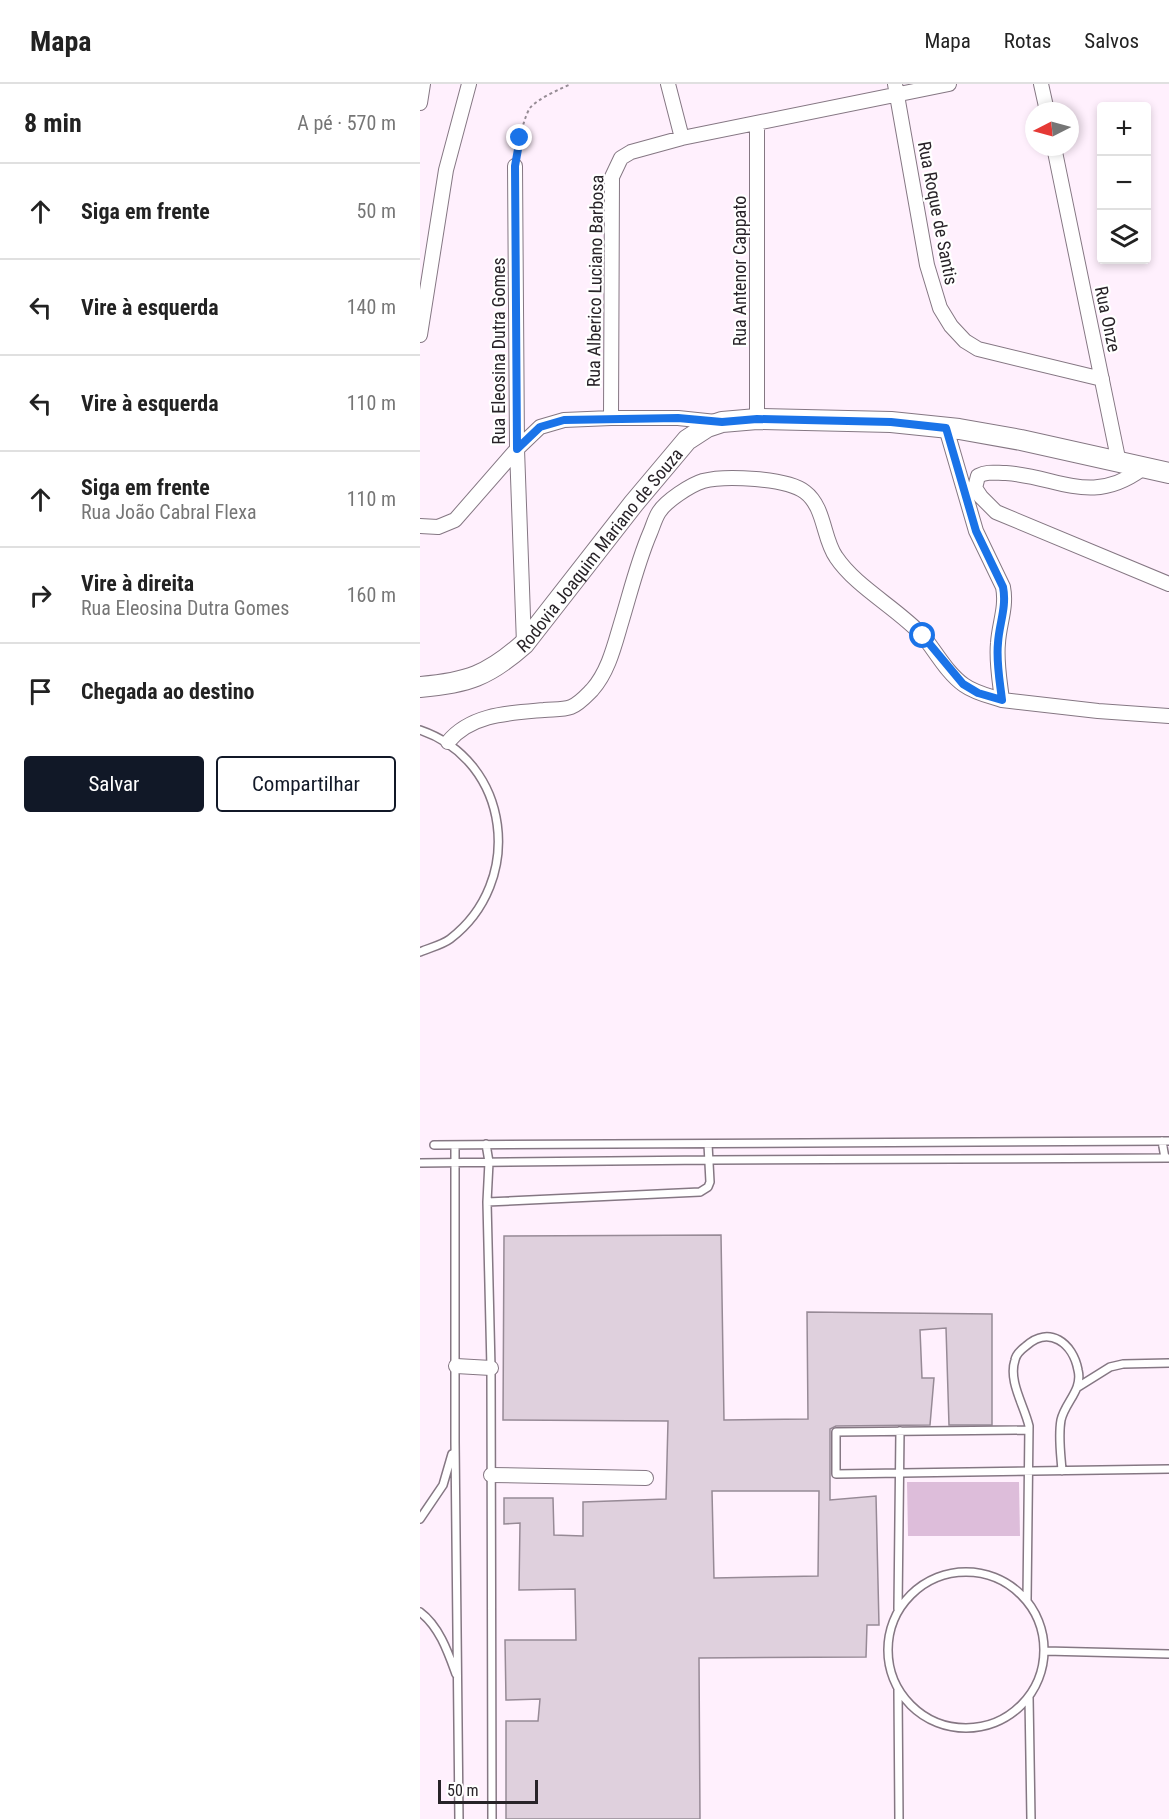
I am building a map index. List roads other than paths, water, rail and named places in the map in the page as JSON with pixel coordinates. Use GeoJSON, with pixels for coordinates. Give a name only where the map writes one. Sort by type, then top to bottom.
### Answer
{"type":"FeatureCollection","features":[{"type":"Feature","properties":{"kind":"main road","name":"Rodovia Joaquim Mariano de Souza"},"geometry":{"type":"LineString","coordinates":[[420,687],[451,685],[482,675],[505,661],[524,644],[634,503],[687,440],[707,427],[722,422],[757,419],[891,422],[946,428],[1022,440],[1169,474]]}},
{"type":"Feature","properties":{"kind":"street"},"geometry":{"type":"LineString","coordinates":[[420,103],[423,84]]}},
{"type":"Feature","properties":{"kind":"street"},"geometry":{"type":"LineString","coordinates":[[420,335],[446,170],[469,84]]}},
{"type":"Feature","properties":{"kind":"street"},"geometry":{"type":"LineString","coordinates":[[668,84],[682,138]]}},
{"type":"Feature","properties":{"kind":"street","name":"Rua Alberico Luciano Barbosa"},"geometry":{"type":"LineString","coordinates":[[611,418],[612,177],[621,158],[631,152],[682,138],[757,123],[896,89],[949,84]]}},
{"type":"Feature","properties":{"kind":"street"},"geometry":{"type":"LineString","coordinates":[[1041,84],[1045,102]]}},
{"type":"Feature","properties":{"kind":"street","name":"Rua Roque de Santis"},"geometry":{"type":"LineString","coordinates":[[896,89],[927,264],[940,308],[951,326],[965,341],[978,349],[1102,379]]}},
{"type":"Feature","properties":{"kind":"street","name":"Rua Antenor Cappato"},"geometry":{"type":"LineString","coordinates":[[757,123],[757,419]]}},
{"type":"Feature","properties":{"kind":"street","name":"Rua Onze"},"geometry":{"type":"LineString","coordinates":[[1056,156],[1119,463]]}},
{"type":"Feature","properties":{"kind":"street","name":"Rua Eleosina Dutra Gomes"},"geometry":{"type":"LineString","coordinates":[[515,166],[517,449],[524,644]]}},
{"type":"Feature","properties":{"kind":"street"},"geometry":{"type":"LineString","coordinates":[[420,526],[438,527],[455,520],[517,449],[540,427],[564,420],[611,418],[678,418],[722,422]]}},
{"type":"Feature","properties":{"kind":"street"},"geometry":{"type":"LineString","coordinates":[[946,428],[976,531],[1005,594],[998,643],[1002,700]]}},
{"type":"Feature","properties":{"kind":"street"},"geometry":{"type":"LineString","coordinates":[[1142,468],[1126,480],[1109,486],[1093,488],[1018,474],[986,472],[978,476],[975,488],[981,498],[996,512],[1169,584]]}},
{"type":"Feature","properties":{"kind":"street"},"geometry":{"type":"LineString","coordinates":[[448,742],[465,725],[485,718],[570,707],[581,701],[594,688],[612,654],[641,553],[659,512],[672,498],[702,481],[722,479],[755,478],[786,484],[806,492],[816,507],[833,554],[844,570],[894,608],[923,636],[963,684],[978,693],[1002,700],[1169,716]]}},
{"type":"Feature","properties":{"kind":"street"},"geometry":{"type":"LineString","coordinates":[[456,1366],[491,1368]]}},
{"type":"Feature","properties":{"kind":"street"},"geometry":{"type":"LineString","coordinates":[[491,1475],[646,1479]]}},
{"type":"Feature","properties":{"kind":"lane"},"geometry":{"type":"LineString","coordinates":[[420,730],[448,742],[480,775],[493,802],[499,836],[497,867],[488,895],[471,919],[448,940],[420,952]]}},
{"type":"Feature","properties":{"kind":"lane"},"geometry":{"type":"LineString","coordinates":[[420,1163],[1167,1158],[1166,1141],[434,1145]]}},
{"type":"Feature","properties":{"kind":"lane"},"geometry":{"type":"LineString","coordinates":[[486,1144],[489,1162],[487,1202],[491,1368],[492,1819]]}},
{"type":"Feature","properties":{"kind":"lane"},"geometry":{"type":"LineString","coordinates":[[487,1202],[700,1192],[708,1187],[710,1182],[708,1144]]}},
{"type":"Feature","properties":{"kind":"lane"},"geometry":{"type":"LineString","coordinates":[[455,1145],[459,1819]]}},
{"type":"Feature","properties":{"kind":"lane"},"geometry":{"type":"LineString","coordinates":[[1027,1600],[1029,1430],[1013,1372],[1015,1359],[1026,1345],[1046,1335],[1060,1340],[1068,1349],[1079,1373],[1078,1388],[1061,1419],[1062,1471]]}},
{"type":"Feature","properties":{"kind":"lane"},"geometry":{"type":"LineString","coordinates":[[1078,1388],[1110,1367],[1123,1364],[1169,1364]]}},
{"type":"Feature","properties":{"kind":"lane"},"geometry":{"type":"LineString","coordinates":[[1029,1430],[836,1432],[836,1474],[1169,1469]]}},
{"type":"Feature","properties":{"kind":"lane"},"geometry":{"type":"LineString","coordinates":[[898,1609],[900,1431]]}},
{"type":"Feature","properties":{"kind":"lane"},"geometry":{"type":"LineString","coordinates":[[420,1519],[443,1485],[455,1442]]}},
{"type":"Feature","properties":{"kind":"lane"},"geometry":{"type":"LineString","coordinates":[[960,1571],[985,1573],[1009,1583],[1027,1600],[1040,1624],[1045,1651],[1041,1675],[1029,1697],[1003,1719],[987,1726],[961,1729],[936,1723],[914,1710],[898,1690],[890,1670],[887,1649],[890,1628],[898,1609],[914,1590],[936,1576],[960,1571]]}},
{"type":"Feature","properties":{"kind":"lane"},"geometry":{"type":"LineString","coordinates":[[420,1612],[427,1617],[441,1638],[458,1680]]}},
{"type":"Feature","properties":{"kind":"lane"},"geometry":{"type":"LineString","coordinates":[[1045,1651],[1169,1654]]}},
{"type":"Feature","properties":{"kind":"lane"},"geometry":{"type":"LineString","coordinates":[[898,1690],[899,1819]]}},
{"type":"Feature","properties":{"kind":"lane"},"geometry":{"type":"LineString","coordinates":[[1029,1697],[1031,1819]]}}]}
